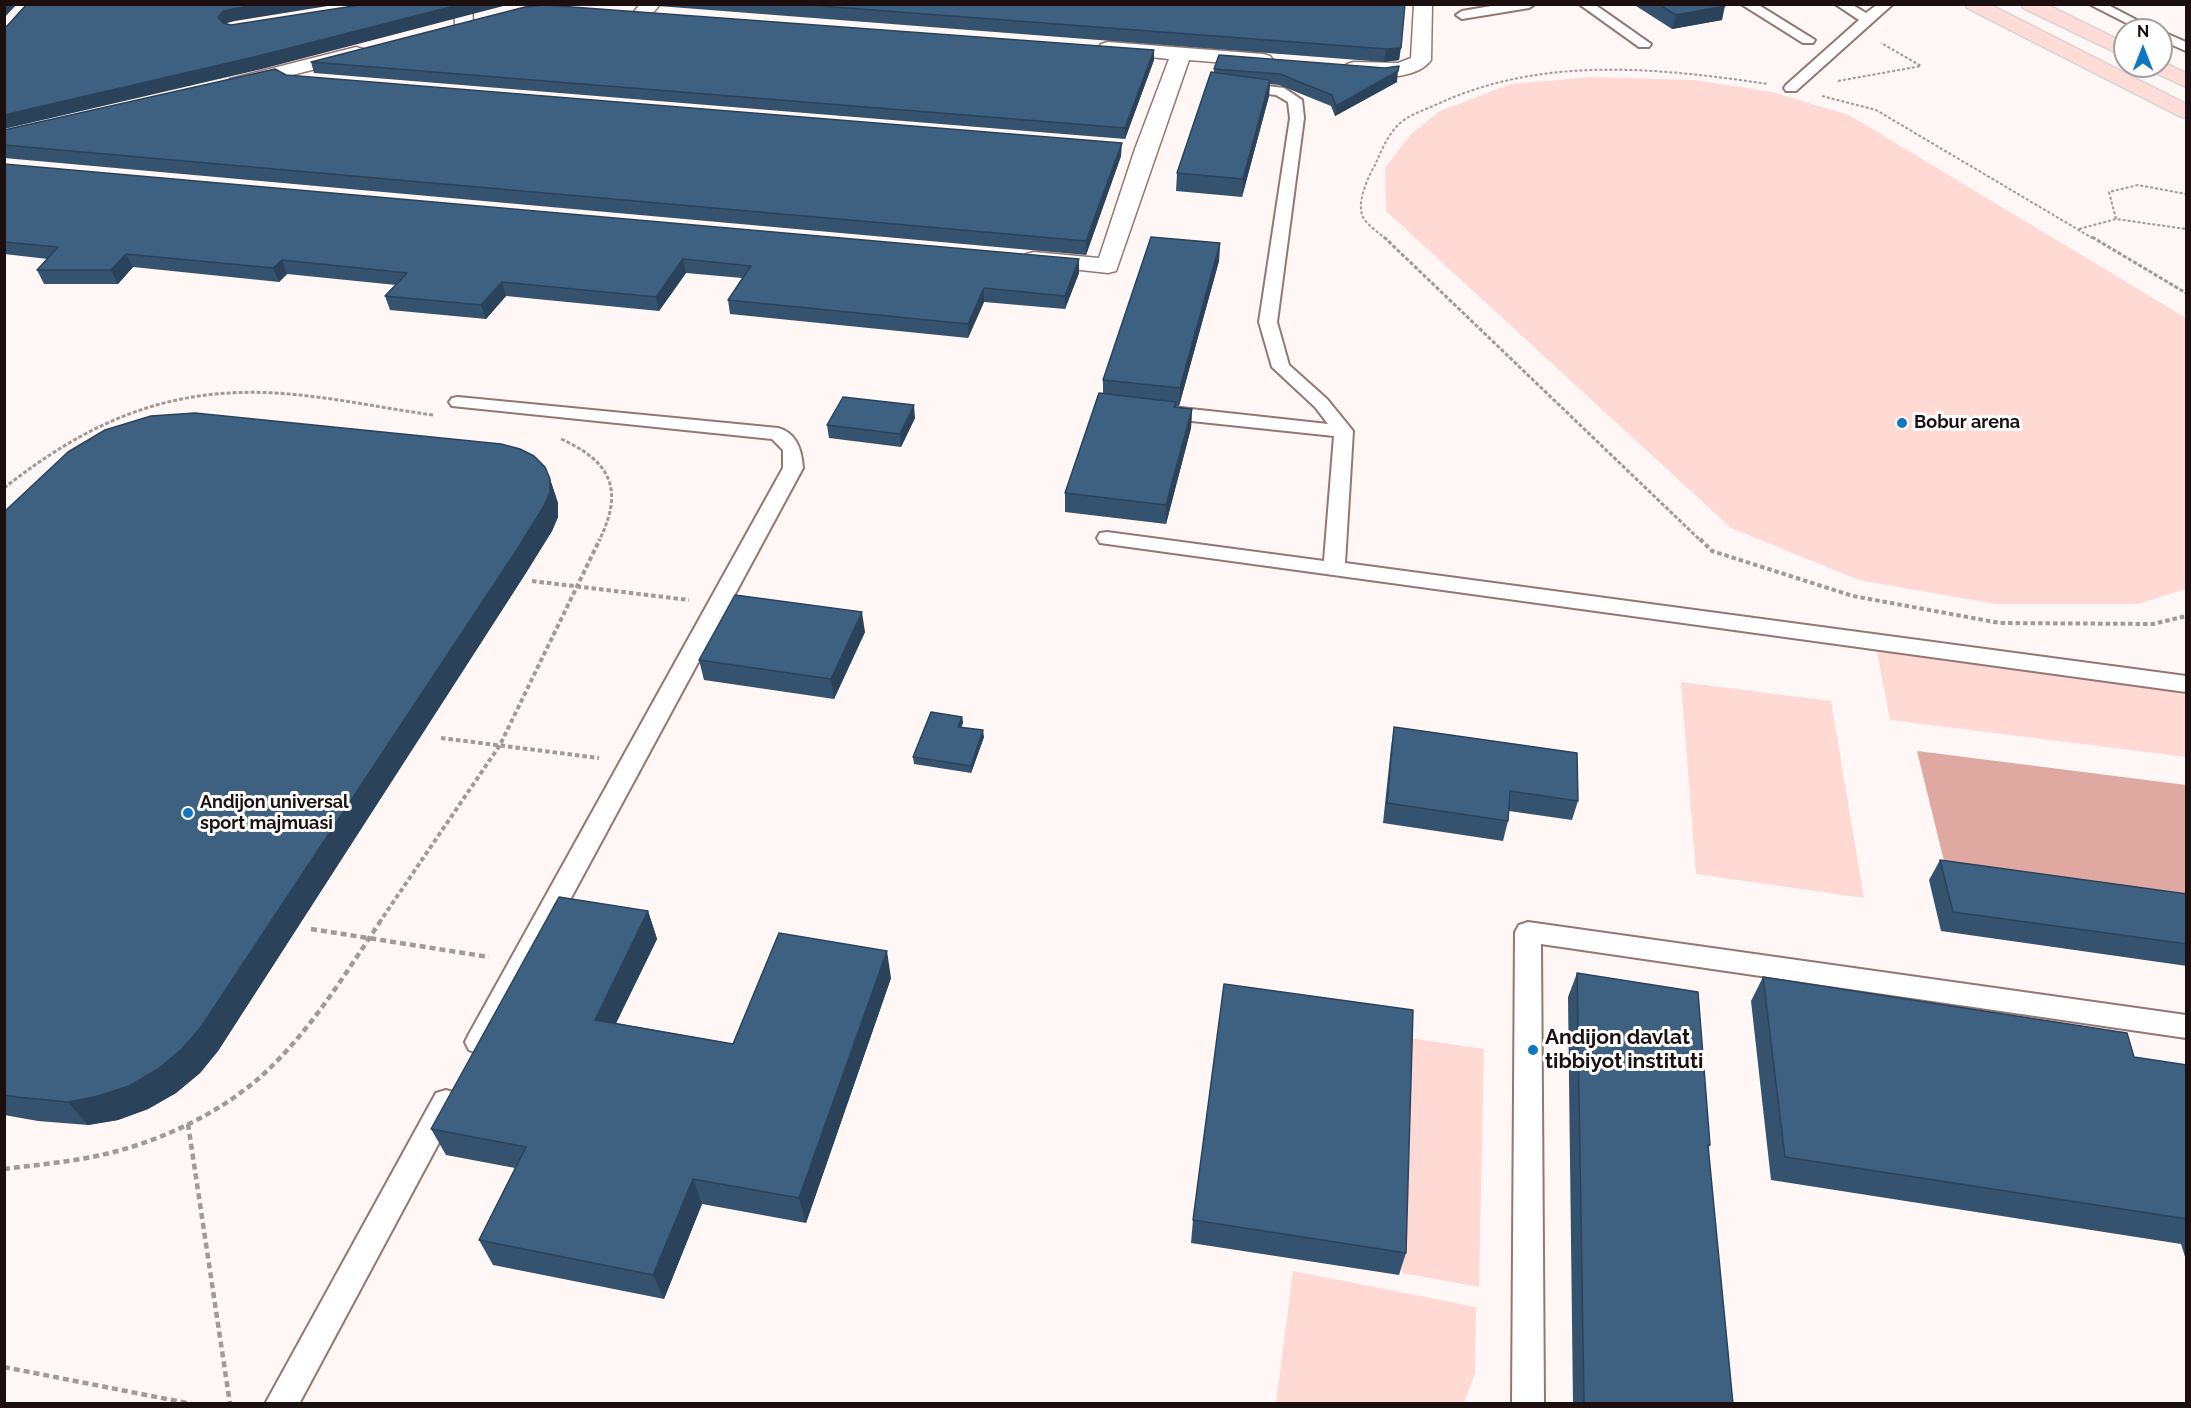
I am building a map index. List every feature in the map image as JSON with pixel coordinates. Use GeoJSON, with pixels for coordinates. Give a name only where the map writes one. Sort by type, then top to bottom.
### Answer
{"type":"FeatureCollection","features":[{"type":"Feature","properties":{"kind":"main road"},"geometry":{"type":"LineString","coordinates":[[1974,4],[2187,112]]}},
{"type":"Feature","properties":{"kind":"main road"},"geometry":{"type":"LineString","coordinates":[[2041,7],[2113,45]]}},
{"type":"Feature","properties":{"kind":"main road"},"geometry":{"type":"LineString","coordinates":[[2173,74],[2187,81]]}},
{"type":"Feature","properties":{"kind":"street"},"geometry":{"type":"LineString","coordinates":[[463,4],[464,25]]}},
{"type":"Feature","properties":{"kind":"street"},"geometry":{"type":"LineString","coordinates":[[1336,66],[1384,70],[1411,68],[1421,60],[1423,4]]}},
{"type":"Feature","properties":{"kind":"street"},"geometry":{"type":"LineString","coordinates":[[618,12],[653,11]]}},
{"type":"Feature","properties":{"kind":"street"},"geometry":{"type":"LineString","coordinates":[[442,31],[484,20]]}},
{"type":"Feature","properties":{"kind":"street"},"geometry":{"type":"LineString","coordinates":[[1088,47],[1277,61]]}},
{"type":"Feature","properties":{"kind":"street"},"geometry":{"type":"LineString","coordinates":[[220,87],[375,48]]}},
{"type":"Feature","properties":{"kind":"street"},"geometry":{"type":"LineString","coordinates":[[1013,257],[1108,266],[1146,149],[1181,54]]}},
{"type":"Feature","properties":{"kind":"street"},"geometry":{"type":"LineString","coordinates":[[265,77],[325,82]]}},
{"type":"Feature","properties":{"kind":"street"},"geometry":{"type":"LineString","coordinates":[[1123,147],[1146,149]]}},
{"type":"Feature","properties":{"kind":"lane"},"geometry":{"type":"LineString","coordinates":[[1462,15],[1529,4]]}},
{"type":"Feature","properties":{"kind":"lane"},"geometry":{"type":"LineString","coordinates":[[1585,4],[1644,44]]}},
{"type":"Feature","properties":{"kind":"lane"},"geometry":{"type":"LineString","coordinates":[[1747,4],[1808,40]]}},
{"type":"Feature","properties":{"kind":"lane"},"geometry":{"type":"LineString","coordinates":[[1841,4],[1867,20]]}},
{"type":"Feature","properties":{"kind":"lane"},"geometry":{"type":"LineString","coordinates":[[1791,88],[1887,4]]}},
{"type":"Feature","properties":{"kind":"lane"},"geometry":{"type":"LineString","coordinates":[[2096,4],[2125,18]]}},
{"type":"Feature","properties":{"kind":"lane"},"geometry":{"type":"LineString","coordinates":[[2173,41],[2187,47]]}},
{"type":"Feature","properties":{"kind":"lane"},"geometry":{"type":"LineString","coordinates":[[1228,86],[1279,91],[1294,100],[1296,118],[1268,322],[1281,367],[1321,403],[1344,431],[1334,569]]}},
{"type":"Feature","properties":{"kind":"lane"},"geometry":{"type":"LineString","coordinates":[[458,402],[778,434],[792,449],[793,468],[471,1057]]}},
{"type":"Feature","properties":{"kind":"lane"},"geometry":{"type":"LineString","coordinates":[[1150,411],[1344,431]]}},
{"type":"Feature","properties":{"kind":"lane"},"geometry":{"type":"LineString","coordinates":[[1107,538],[2187,684]]}},
{"type":"Feature","properties":{"kind":"lane"},"geometry":{"type":"LineString","coordinates":[[1528,1404],[1528,932],[2187,1027]]}},
{"type":"Feature","properties":{"kind":"lane"},"geometry":{"type":"LineString","coordinates":[[281,1404],[459,1078]]}},
{"type":"Feature","properties":{"kind":"path"},"geometry":{"type":"LineString","coordinates":[[1837,75],[1830,82],[1921,66],[1874,39]]}},
{"type":"Feature","properties":{"kind":"path"},"geometry":{"type":"LineString","coordinates":[[2187,293],[1876,110],[1791,88],[1700,73],[1585,70],[1510,78],[1443,100],[1398,125],[1375,164],[1360,206],[1363,217],[1712,551],[1853,596],[2000,624],[2153,624],[2187,615]]}},
{"type":"Feature","properties":{"kind":"path"},"geometry":{"type":"LineString","coordinates":[[2116,219],[2109,192],[2138,185],[2187,194]]}},
{"type":"Feature","properties":{"kind":"path"},"geometry":{"type":"LineString","coordinates":[[2078,229],[2116,219],[2181,231],[2187,229]]}},
{"type":"Feature","properties":{"kind":"path"},"geometry":{"type":"LineString","coordinates":[[4,488],[32,465],[74,438],[120,414],[156,403],[197,396],[276,393],[436,416]]}},
{"type":"Feature","properties":{"kind":"path"},"geometry":{"type":"LineString","coordinates":[[4,1169],[59,1162],[133,1146],[188,1124],[245,1089],[285,1054],[314,1018],[500,745],[609,519],[614,498],[609,477],[595,457],[555,438]]}},
{"type":"Feature","properties":{"kind":"path"},"geometry":{"type":"LineString","coordinates":[[532,581],[719,604]]}},
{"type":"Feature","properties":{"kind":"path"},"geometry":{"type":"LineString","coordinates":[[441,738],[633,762]]}},
{"type":"Feature","properties":{"kind":"path"},"geometry":{"type":"LineString","coordinates":[[311,929],[523,962]]}},
{"type":"Feature","properties":{"kind":"path"},"geometry":{"type":"LineString","coordinates":[[188,1124],[230,1404]]}},
{"type":"Feature","properties":{"kind":"path"},"geometry":{"type":"LineString","coordinates":[[4,1367],[192,1404]]}},
{"type":"Feature","properties":{"kind":"shaded area","name":"Bobur arena"},"geometry":{"type":"Polygon","coordinates":[[[1592,77],[1694,80],[1772,92],[1849,115],[2186,318],[2186,589],[2138,604],[1995,604],[1859,580],[1731,528],[1386,211],[1385,168],[1410,135],[1440,111],[1511,84],[1592,77]]]}},
{"type":"Feature","properties":{"kind":"shaded area"},"geometry":{"type":"Polygon","coordinates":[[[1876,647],[2164,687],[2186,696],[2186,757],[1890,720],[1876,647]]]}},
{"type":"Feature","properties":{"kind":"shaded area"},"geometry":{"type":"Polygon","coordinates":[[[1681,682],[1831,701],[1864,898],[1696,874],[1681,682]]]}},
{"type":"Feature","properties":{"kind":"shaded area"},"geometry":{"type":"Polygon","coordinates":[[[1917,751],[2186,785],[2186,897],[1945,865],[1917,751]]]}},
{"type":"Feature","properties":{"kind":"shaded area"},"geometry":{"type":"Polygon","coordinates":[[[1410,1038],[1484,1049],[1479,1287],[1402,1273],[1410,1038]]]}},
{"type":"Feature","properties":{"kind":"shaded area"},"geometry":{"type":"Polygon","coordinates":[[[1293,1271],[1476,1307],[1475,1373],[1464,1403],[1276,1403],[1293,1271]]]}},
{"type":"Feature","properties":{"kind":"building"},"geometry":{"type":"Polygon","coordinates":[[[27,4],[258,4],[223,11],[218,17],[223,23],[231,25],[366,4],[462,4],[258,56],[4,115],[4,27],[27,4]]]}},
{"type":"Feature","properties":{"kind":"building"},"geometry":{"type":"Polygon","coordinates":[[[794,4],[1405,4],[1401,48],[1386,49],[794,4]]]}},
{"type":"Feature","properties":{"kind":"building"},"geometry":{"type":"Polygon","coordinates":[[[1658,4],[1723,4],[1725,6],[1676,15],[1658,4]]]}},
{"type":"Feature","properties":{"kind":"building"},"geometry":{"type":"Polygon","coordinates":[[[545,5],[1154,50],[1125,128],[311,62],[525,7],[545,5]]]}},
{"type":"Feature","properties":{"kind":"building"},"geometry":{"type":"Polygon","coordinates":[[[1219,55],[1385,68],[1399,66],[1398,71],[1336,106],[1332,95],[1280,74],[1214,69],[1219,55]]]}},
{"type":"Feature","properties":{"kind":"building"},"geometry":{"type":"Polygon","coordinates":[[[275,69],[286,75],[1122,143],[1086,241],[4,145],[4,130],[275,69]]]}},
{"type":"Feature","properties":{"kind":"building"},"geometry":{"type":"Polygon","coordinates":[[[1211,72],[1270,80],[1243,179],[1177,173],[1211,72]]]}},
{"type":"Feature","properties":{"kind":"building"},"geometry":{"type":"Polygon","coordinates":[[[4,164],[1079,259],[1065,296],[984,288],[968,324],[728,300],[751,266],[683,259],[656,297],[502,282],[481,305],[385,296],[407,273],[282,260],[273,268],[126,254],[111,270],[37,270],[58,247],[4,242],[4,164]]]}},
{"type":"Feature","properties":{"kind":"building"},"geometry":{"type":"Polygon","coordinates":[[[1151,237],[1220,243],[1180,388],[1103,380],[1151,237]]]}},
{"type":"Feature","properties":{"kind":"building"},"geometry":{"type":"Polygon","coordinates":[[[1099,393],[1176,402],[1174,407],[1192,409],[1166,505],[1065,493],[1099,393]]]}},
{"type":"Feature","properties":{"kind":"building"},"geometry":{"type":"Polygon","coordinates":[[[843,397],[914,405],[900,434],[827,425],[843,397]]]}},
{"type":"Feature","properties":{"kind":"building","name":"Andijon universal sport majmuasi"},"geometry":{"type":"Polygon","coordinates":[[[195,413],[501,444],[534,456],[545,467],[550,479],[550,492],[516,551],[201,1027],[182,1049],[158,1069],[129,1086],[98,1096],[68,1102],[4,1095],[4,512],[68,452],[105,430],[151,416],[195,413]]]}},
{"type":"Feature","properties":{"kind":"building"},"geometry":{"type":"Polygon","coordinates":[[[735,595],[862,612],[831,679],[699,660],[735,595]]]}},
{"type":"Feature","properties":{"kind":"building"},"geometry":{"type":"Polygon","coordinates":[[[931,712],[962,717],[958,727],[983,730],[971,766],[913,757],[931,712]]]}},
{"type":"Feature","properties":{"kind":"building"},"geometry":{"type":"Polygon","coordinates":[[[1394,727],[1577,753],[1578,801],[1510,791],[1508,821],[1387,803],[1394,727]]]}},
{"type":"Feature","properties":{"kind":"building"},"geometry":{"type":"Polygon","coordinates":[[[1940,860],[2187,894],[2187,944],[1953,912],[1940,860]]]}},
{"type":"Feature","properties":{"kind":"building"},"geometry":{"type":"Polygon","coordinates":[[[559,897],[648,911],[595,1020],[733,1044],[779,933],[887,951],[799,1198],[693,1179],[653,1275],[479,1240],[526,1147],[431,1129],[559,897]]]}},
{"type":"Feature","properties":{"kind":"building"},"geometry":{"type":"Polygon","coordinates":[[[1577,973],[1698,992],[1710,1145],[1708,1145],[1733,1404],[1584,1404],[1577,973]]]}},
{"type":"Feature","properties":{"kind":"building"},"geometry":{"type":"Polygon","coordinates":[[[1763,977],[2127,1033],[2134,1057],[2187,1065],[2187,1219],[1785,1157],[1763,977]]]}},
{"type":"Feature","properties":{"kind":"building"},"geometry":{"type":"Polygon","coordinates":[[[1224,984],[1413,1010],[1406,1253],[1193,1220],[1224,984]]]}},
{"type":"Feature","properties":{"kind":"place","name":"Bobur arena"},"geometry":{"type":"Point","coordinates":[1902,423]}},
{"type":"Feature","properties":{"kind":"place","name":"Andijon universal sport majmuasi"},"geometry":{"type":"Point","coordinates":[188,813]}},
{"type":"Feature","properties":{"kind":"place","name":"Andijon davlat tibbiyot instituti"},"geometry":{"type":"Point","coordinates":[1533,1050]}}]}
